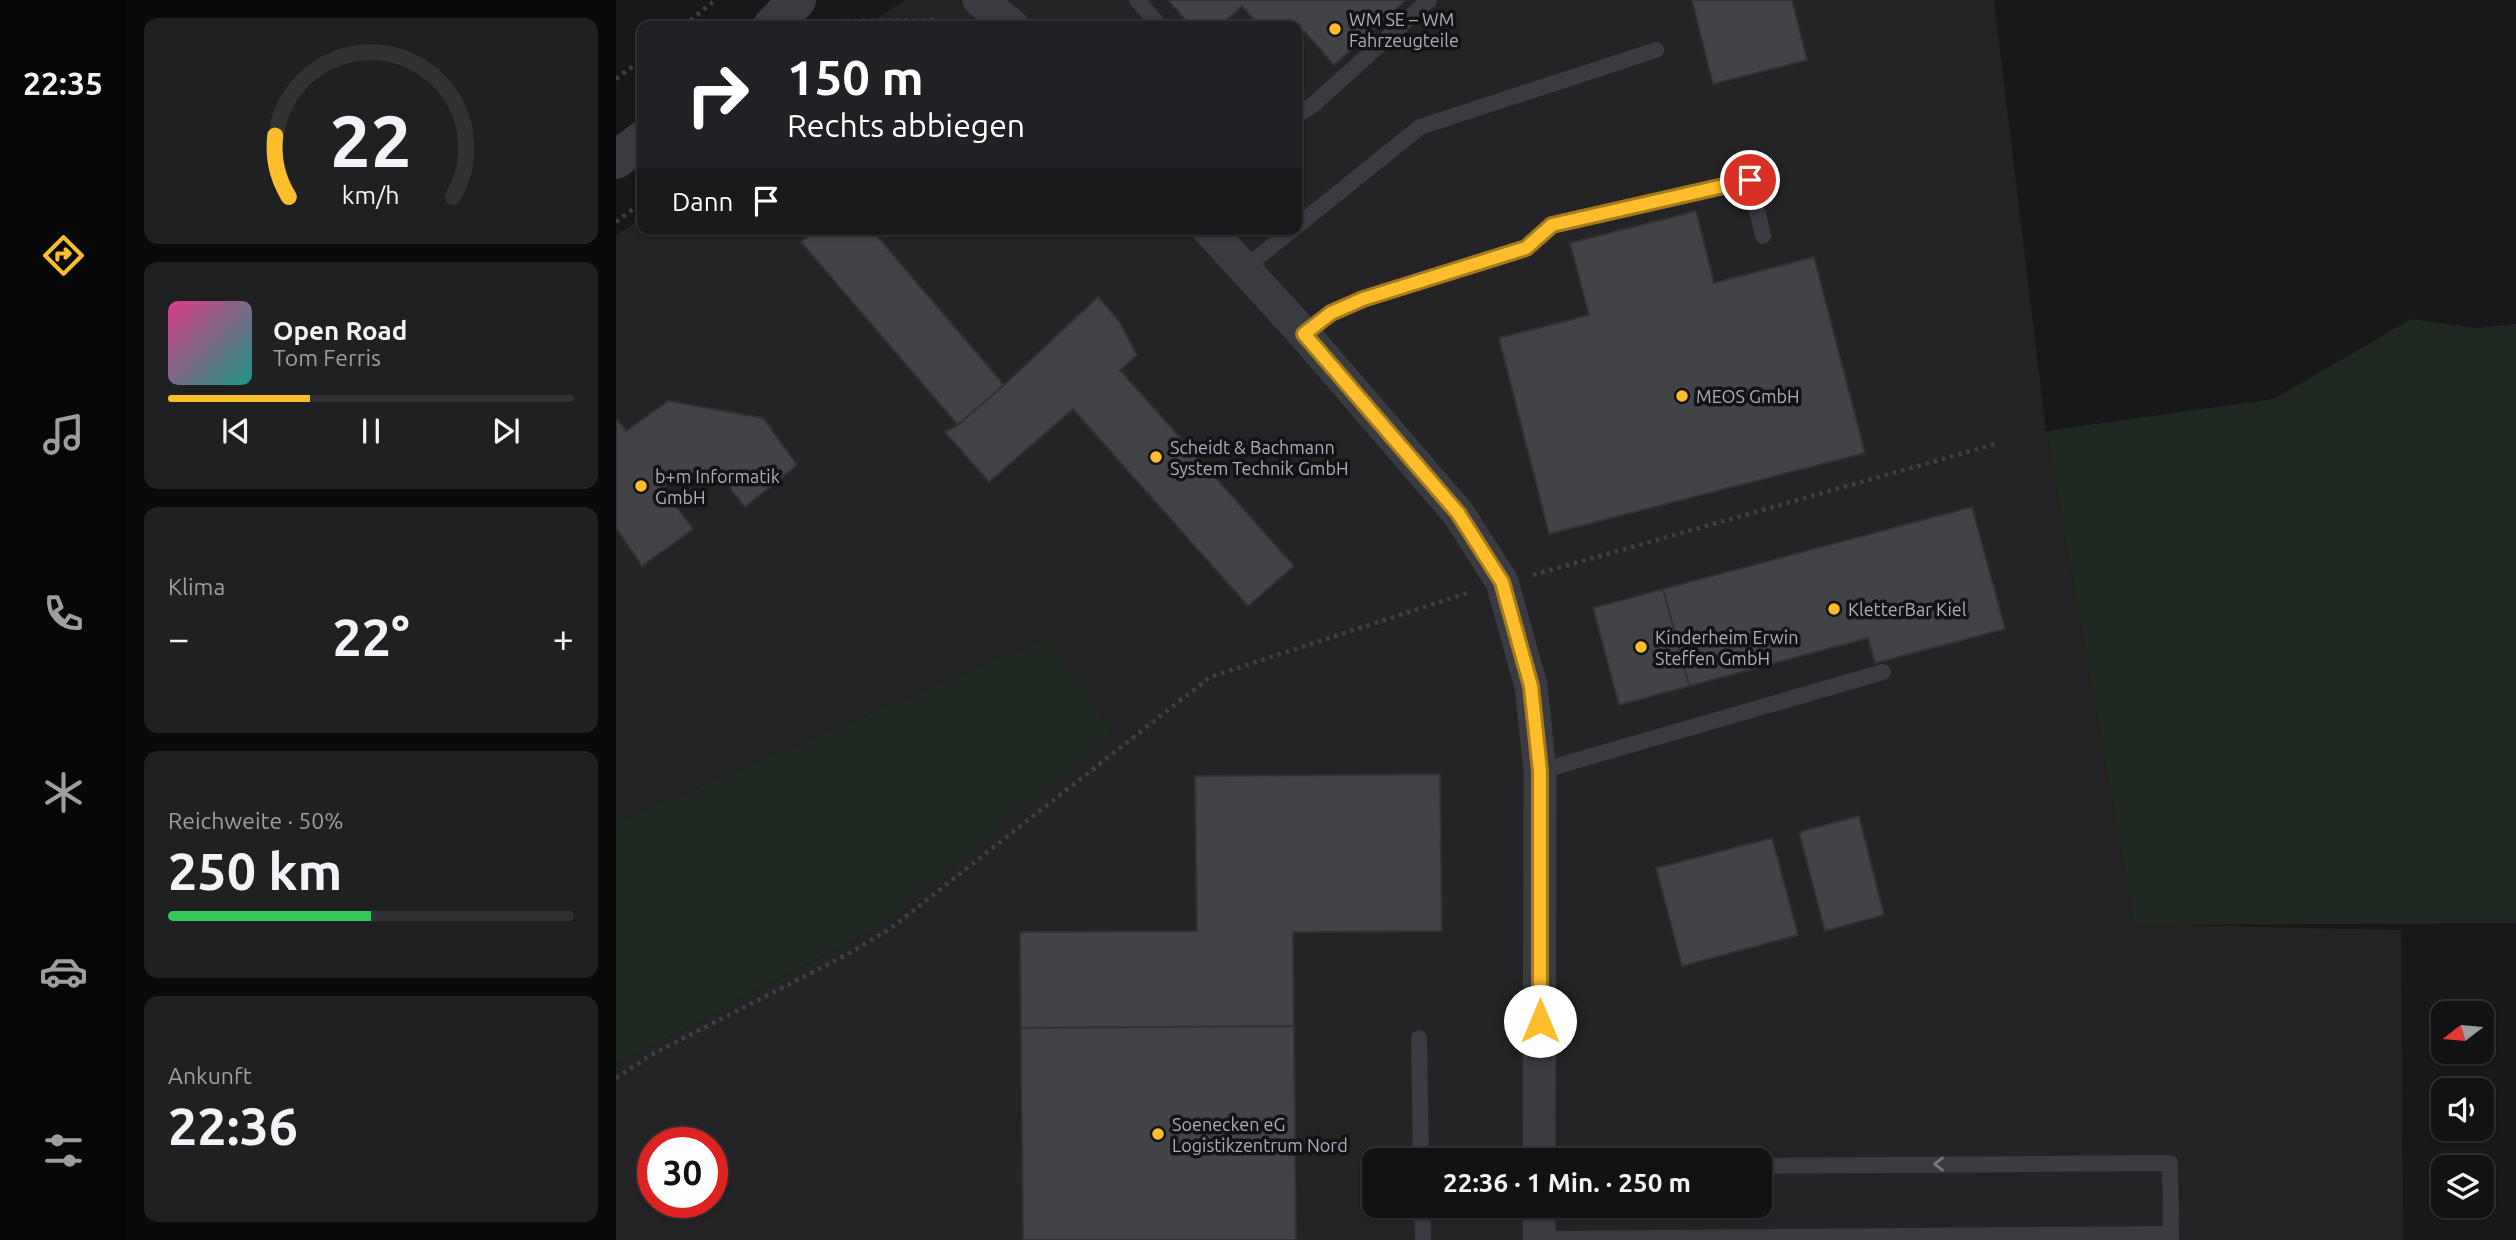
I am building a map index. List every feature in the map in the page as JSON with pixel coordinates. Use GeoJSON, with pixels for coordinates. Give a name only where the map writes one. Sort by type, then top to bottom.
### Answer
{"type":"FeatureCollection","features":[{"type":"Feature","properties":{"kind":"street"},"geometry":{"type":"LineString","coordinates":[[777,21],[797,0]]}},
{"type":"Feature","properties":{"kind":"street"},"geometry":{"type":"LineString","coordinates":[[979,0],[1006,21]]}},
{"type":"Feature","properties":{"kind":"street"},"geometry":{"type":"LineString","coordinates":[[616,160],[637,144]]}},
{"type":"Feature","properties":{"kind":"street"},"geometry":{"type":"LineString","coordinates":[[1214,235],[1304,334],[1458,513],[1502,582],[1531,686],[1540,771],[1539,1148]]}},
{"type":"Feature","properties":{"kind":"street"},"geometry":{"type":"LineString","coordinates":[[1539,1218],[1539,1239]]}},
{"type":"Feature","properties":{"kind":"lane"},"geometry":{"type":"LineString","coordinates":[[1137,0],[1156,21]]}},
{"type":"Feature","properties":{"kind":"lane"},"geometry":{"type":"LineString","coordinates":[[1302,112],[1429,0]]}},
{"type":"Feature","properties":{"kind":"lane"},"geometry":{"type":"LineString","coordinates":[[1302,222],[1420,127],[1657,50]]}},
{"type":"Feature","properties":{"kind":"lane"},"geometry":{"type":"LineString","coordinates":[[1304,334],[1331,313],[1363,299],[1526,248],[1552,225],[1750,180],[1763,236]]}},
{"type":"Feature","properties":{"kind":"lane"},"geometry":{"type":"LineString","coordinates":[[1245,268],[1286,235]]}},
{"type":"Feature","properties":{"kind":"lane"},"geometry":{"type":"LineString","coordinates":[[1540,771],[1883,672]]}},
{"type":"Feature","properties":{"kind":"lane"},"geometry":{"type":"LineString","coordinates":[[1419,1038],[1421,1148]]}},
{"type":"Feature","properties":{"kind":"lane"},"geometry":{"type":"LineString","coordinates":[[1539,1239],[2171,1237],[2170,1163],[1772,1166]]}},
{"type":"Feature","properties":{"kind":"lane"},"geometry":{"type":"LineString","coordinates":[[1422,1218],[1423,1240]]}},
{"type":"Feature","properties":{"kind":"path"},"geometry":{"type":"LineString","coordinates":[[690,21],[715,0]]}},
{"type":"Feature","properties":{"kind":"path"},"geometry":{"type":"LineString","coordinates":[[845,21],[936,21]]}},
{"type":"Feature","properties":{"kind":"path"},"geometry":{"type":"LineString","coordinates":[[616,79],[637,63]]}},
{"type":"Feature","properties":{"kind":"path"},"geometry":{"type":"LineString","coordinates":[[616,222],[637,206]]}},
{"type":"Feature","properties":{"kind":"path"},"geometry":{"type":"LineString","coordinates":[[616,1078],[651,1055],[848,954],[891,928],[1210,677],[1502,582],[1999,443]]}},
{"type":"Feature","properties":{"kind":"shaded area"},"geometry":{"type":"Polygon","coordinates":[[[905,0],[1994,0],[2046,431],[2134,924],[2401,930],[2403,1240],[616,1240],[616,1065],[876,928],[1046,638],[616,822],[616,236],[637,221],[637,235],[1302,235],[1302,21],[874,21],[905,0]]]}},
{"type":"Feature","properties":{"kind":"shaded area"},"geometry":{"type":"Polygon","coordinates":[[[2411,319],[2477,328],[2516,324],[2516,923],[2134,925],[2046,431],[2274,399],[2411,319]]]}},
{"type":"Feature","properties":{"kind":"shaded area"},"geometry":{"type":"Polygon","coordinates":[[[1046,638],[1112,732],[876,928],[616,1065],[616,822],[1046,638]]]}},
{"type":"Feature","properties":{"kind":"building","name":"WM SE – WM Fahrzeugteile"},"geometry":{"type":"Polygon","coordinates":[[[1168,0],[1406,0],[1334,65],[1305,32],[1302,35],[1302,21],[1256,21],[1242,6],[1226,21],[1187,21],[1168,0]]]}},
{"type":"Feature","properties":{"kind":"building"},"geometry":{"type":"Polygon","coordinates":[[[1692,0],[1792,0],[1807,60],[1713,84],[1692,0]]]}},
{"type":"Feature","properties":{"kind":"building","name":"MEOS GmbH"},"geometry":{"type":"Polygon","coordinates":[[[1696,211],[1714,283],[1814,257],[1865,453],[1549,534],[1499,338],[1589,315],[1570,243],[1696,211]]]}},
{"type":"Feature","properties":{"kind":"building"},"geometry":{"type":"Polygon","coordinates":[[[809,235],[876,235],[1004,385],[958,425],[801,242],[809,235]]]}},
{"type":"Feature","properties":{"kind":"building","name":"Scheidt & Bachmann System Technik GmbH"},"geometry":{"type":"Polygon","coordinates":[[[1098,297],[1119,321],[1137,355],[1120,370],[1294,566],[1248,606],[1073,409],[989,482],[945,432],[958,425],[1004,385],[1098,297]]]}},
{"type":"Feature","properties":{"kind":"building","name":"b+m Informatik GmbH"},"geometry":{"type":"Polygon","coordinates":[[[668,401],[763,418],[797,465],[745,507],[726,483],[684,472],[662,488],[693,529],[642,566],[616,528],[616,421],[618,420],[626,431],[668,401]]]}},
{"type":"Feature","properties":{"kind":"building","name":"KletterBar Kiel"},"geometry":{"type":"Polygon","coordinates":[[[1972,507],[2005,629],[1875,663],[1868,638],[1689,686],[1663,589],[1972,507]]]}},
{"type":"Feature","properties":{"kind":"building","name":"Kinderheim Erwin Steffen GmbH"},"geometry":{"type":"Polygon","coordinates":[[[1663,589],[1689,686],[1619,705],[1593,608],[1663,589]]]}},
{"type":"Feature","properties":{"kind":"building"},"geometry":{"type":"Polygon","coordinates":[[[1440,774],[1442,931],[1293,932],[1294,1026],[1021,1028],[1020,932],[1197,931],[1195,776],[1440,774]]]}},
{"type":"Feature","properties":{"kind":"building"},"geometry":{"type":"Polygon","coordinates":[[[1859,816],[1884,915],[1825,931],[1799,832],[1859,816]]]}},
{"type":"Feature","properties":{"kind":"building"},"geometry":{"type":"Polygon","coordinates":[[[1772,838],[1798,935],[1682,966],[1656,868],[1772,838]]]}},
{"type":"Feature","properties":{"kind":"building","name":"Soenecken eG Logistikzentrum Nord"},"geometry":{"type":"Polygon","coordinates":[[[1294,1026],[1296,1240],[1023,1240],[1021,1028],[1294,1026]]]}},
{"type":"Feature","properties":{"kind":"place","name":"WM SE – WM Fahrzeugteile"},"geometry":{"type":"Point","coordinates":[1335,29]}},
{"type":"Feature","properties":{"kind":"place","name":"MEOS GmbH"},"geometry":{"type":"Point","coordinates":[1682,396]}},
{"type":"Feature","properties":{"kind":"place","name":"Scheidt & Bachmann System Technik GmbH"},"geometry":{"type":"Point","coordinates":[1156,457]}},
{"type":"Feature","properties":{"kind":"place","name":"b+m Informatik GmbH"},"geometry":{"type":"Point","coordinates":[641,486]}},
{"type":"Feature","properties":{"kind":"place","name":"KletterBar Kiel"},"geometry":{"type":"Point","coordinates":[1834,609]}},
{"type":"Feature","properties":{"kind":"place","name":"Kinderheim Erwin Steffen GmbH"},"geometry":{"type":"Point","coordinates":[1641,647]}},
{"type":"Feature","properties":{"kind":"place","name":"Soenecken eG Logistikzentrum Nord"},"geometry":{"type":"Point","coordinates":[1158,1134]}},
{"type":"Feature","properties":{"kind":"route"},"geometry":{"type":"LineString","coordinates":[[1540,1021],[1540,771],[1531,686],[1502,582],[1458,513],[1304,334],[1331,313],[1363,299],[1526,248],[1552,225],[1750,180]]}}]}
